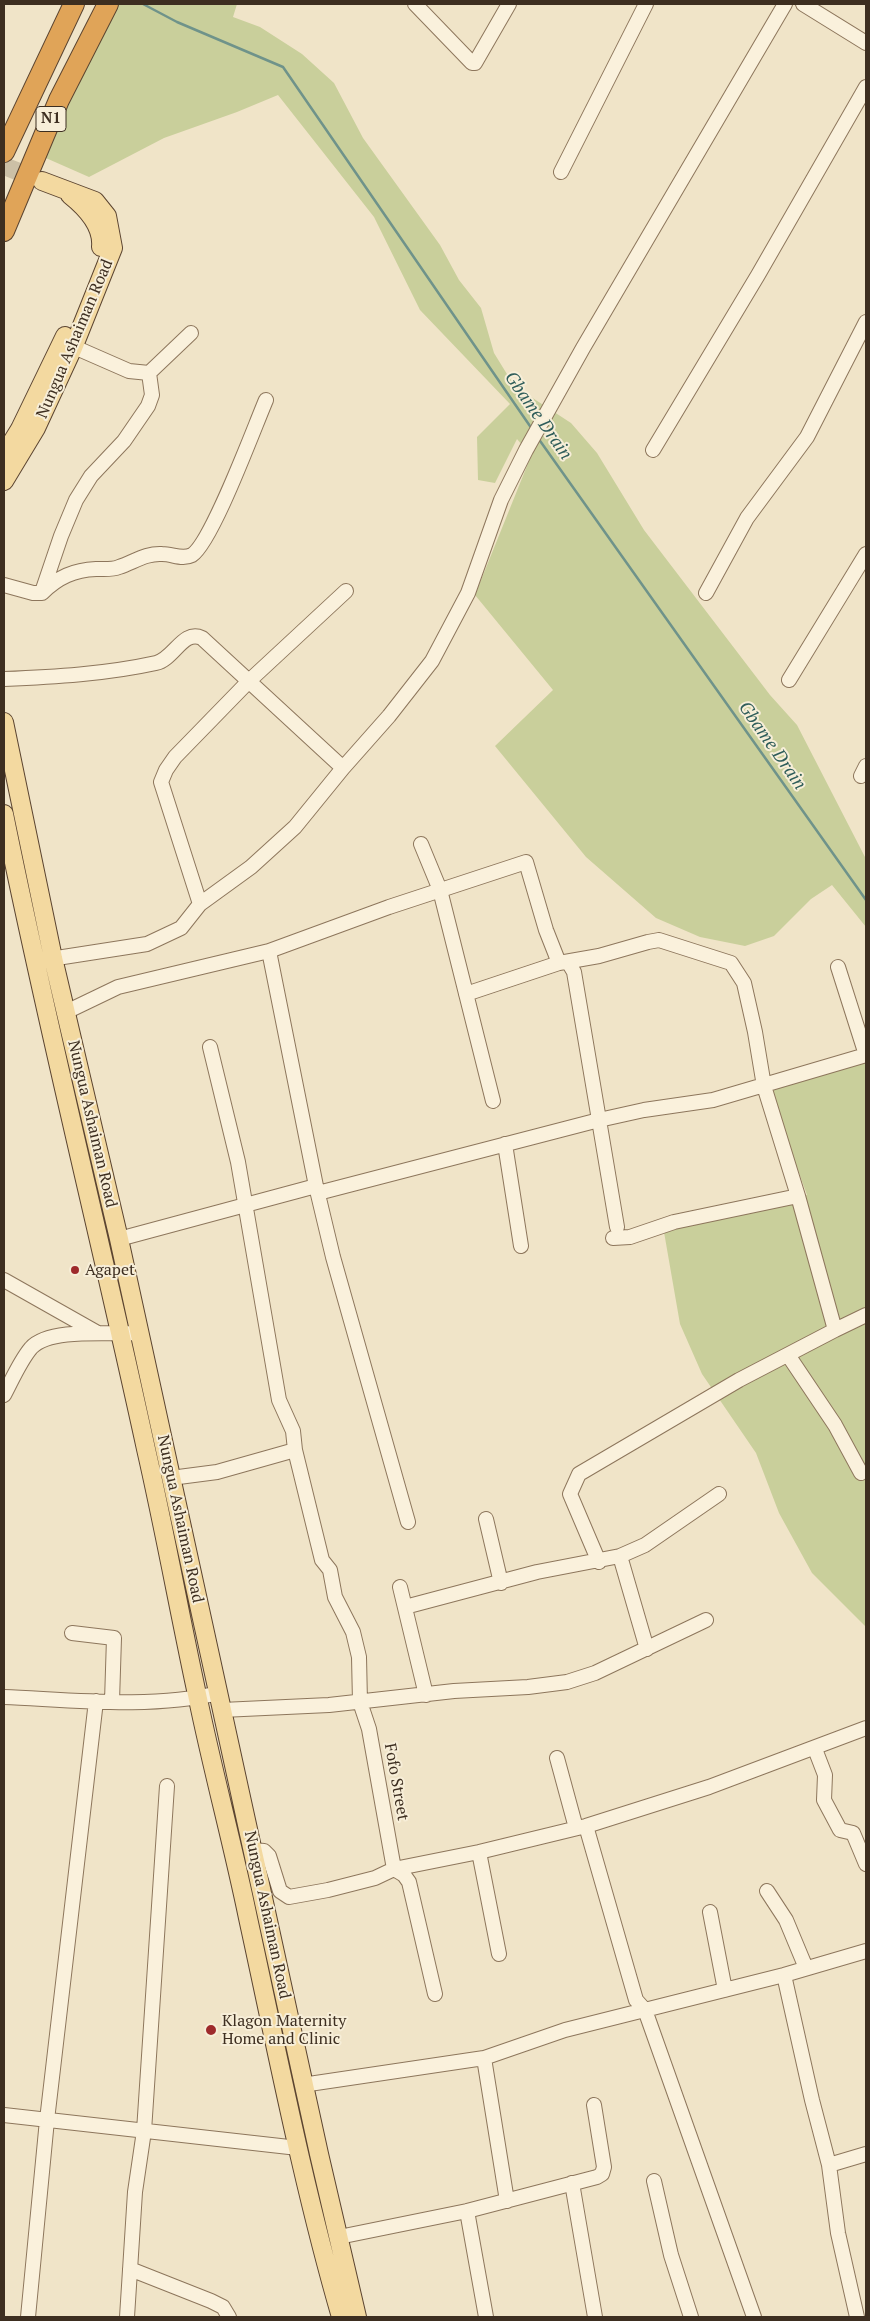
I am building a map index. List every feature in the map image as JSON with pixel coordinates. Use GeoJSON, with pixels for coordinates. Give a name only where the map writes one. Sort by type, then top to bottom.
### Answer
{"type":"FeatureCollection","features":[{"type":"Feature","properties":{"kind":"highway","name":"N1"},"geometry":{"type":"LineString","coordinates":[[4,152],[74,4]]}},
{"type":"Feature","properties":{"kind":"highway","name":"N1"},"geometry":{"type":"LineString","coordinates":[[4,231],[59,100],[107,6]]}},
{"type":"Feature","properties":{"kind":"main road","name":"Nungua Ashaiman Road"},"geometry":{"type":"LineString","coordinates":[[4,481],[36,428],[68,345],[114,248],[107,216],[95,201],[42,181]]}},
{"type":"Feature","properties":{"kind":"main road","name":"Nungua Ashaiman Road"},"geometry":{"type":"LineString","coordinates":[[4,455],[68,345]]}},
{"type":"Feature","properties":{"kind":"main road","name":"Nungua Ashaiman Road"},"geometry":{"type":"LineString","coordinates":[[4,722],[53,958],[119,1238],[357,2317]]}},
{"type":"Feature","properties":{"kind":"main road","name":"Nungua Ashaiman Road"},"geometry":{"type":"LineString","coordinates":[[4,814],[34,962],[90,1194],[147,1452],[198,1698],[298,2148],[341,2317]]}},
{"type":"Feature","properties":{"kind":"street"},"geometry":{"type":"LineString","coordinates":[[415,4],[475,63],[509,4]]}},
{"type":"Feature","properties":{"kind":"street"},"geometry":{"type":"LineString","coordinates":[[561,172],[586,119],[646,4]]}},
{"type":"Feature","properties":{"kind":"street"},"geometry":{"type":"LineString","coordinates":[[34,962],[154,942],[181,928],[200,904],[251,867],[295,827],[389,716],[432,661],[468,593],[501,500],[526,450],[583,348],[785,4]]}},
{"type":"Feature","properties":{"kind":"street"},"geometry":{"type":"LineString","coordinates":[[804,4],[866,43]]}},
{"type":"Feature","properties":{"kind":"street"},"geometry":{"type":"LineString","coordinates":[[653,450],[758,275],[866,87]]}},
{"type":"Feature","properties":{"kind":"street"},"geometry":{"type":"LineString","coordinates":[[706,593],[747,518],[807,437],[866,322]]}},
{"type":"Feature","properties":{"kind":"street"},"geometry":{"type":"LineString","coordinates":[[68,345],[129,371],[149,373],[192,333]]}},
{"type":"Feature","properties":{"kind":"street"},"geometry":{"type":"LineString","coordinates":[[42,593],[61,536],[76,500],[91,476],[124,442],[148,406],[152,395],[149,373]]}},
{"type":"Feature","properties":{"kind":"street"},"geometry":{"type":"LineString","coordinates":[[4,585],[33,593],[42,593],[50,584],[75,571],[119,567],[130,561],[152,555],[163,554],[184,558],[195,552],[216,520],[266,400]]}},
{"type":"Feature","properties":{"kind":"street"},"geometry":{"type":"LineString","coordinates":[[789,680],[866,554]]}},
{"type":"Feature","properties":{"kind":"street"},"geometry":{"type":"LineString","coordinates":[[200,904],[161,782],[166,770],[175,757],[249,681],[346,591]]}},
{"type":"Feature","properties":{"kind":"street"},"geometry":{"type":"LineString","coordinates":[[4,679],[83,674],[158,662],[170,657],[188,636],[195,635],[202,638],[343,768]]}},
{"type":"Feature","properties":{"kind":"street"},"geometry":{"type":"LineString","coordinates":[[421,844],[440,890],[494,1101]]}},
{"type":"Feature","properties":{"kind":"street"},"geometry":{"type":"LineString","coordinates":[[66,1012],[118,987],[269,951],[440,890],[526,862],[546,930],[563,962],[574,972],[599,1120],[615,1232],[630,1237],[674,1222],[798,1196]]}},
{"type":"Feature","properties":{"kind":"street"},"geometry":{"type":"LineString","coordinates":[[466,994],[563,962],[599,956],[659,940],[731,963],[744,983],[764,1086],[798,1196],[835,1330]]}},
{"type":"Feature","properties":{"kind":"street"},"geometry":{"type":"LineString","coordinates":[[269,951],[317,1190],[333,1257],[408,1522]]}},
{"type":"Feature","properties":{"kind":"street"},"geometry":{"type":"LineString","coordinates":[[119,1238],[599,1120],[644,1110],[712,1100],[866,1055],[838,967]]}},
{"type":"Feature","properties":{"kind":"street","name":"Fofo Street"},"geometry":{"type":"LineString","coordinates":[[210,1047],[238,1162],[279,1400],[294,1431],[295,1450],[322,1560],[330,1570],[334,1597],[353,1632],[359,1658],[360,1702],[369,1729],[394,1870]]}},
{"type":"Feature","properties":{"kind":"street"},"geometry":{"type":"LineString","coordinates":[[505,1144],[521,1246]]}},
{"type":"Feature","properties":{"kind":"street"},"geometry":{"type":"LineString","coordinates":[[4,1280],[96,1332]]}},
{"type":"Feature","properties":{"kind":"street"},"geometry":{"type":"LineString","coordinates":[[599,1562],[570,1494],[579,1474],[739,1380],[866,1315]]}},
{"type":"Feature","properties":{"kind":"street"},"geometry":{"type":"LineString","coordinates":[[4,1394],[28,1352],[39,1342],[96,1332],[140,1333]]}},
{"type":"Feature","properties":{"kind":"street"},"geometry":{"type":"LineString","coordinates":[[788,1355],[835,1425],[861,1473]]}},
{"type":"Feature","properties":{"kind":"street"},"geometry":{"type":"LineString","coordinates":[[171,1478],[217,1472],[295,1450]]}},
{"type":"Feature","properties":{"kind":"street"},"geometry":{"type":"LineString","coordinates":[[405,1607],[537,1572],[599,1562],[620,1556],[645,1545],[719,1494]]}},
{"type":"Feature","properties":{"kind":"street"},"geometry":{"type":"LineString","coordinates":[[486,1519],[501,1583]]}},
{"type":"Feature","properties":{"kind":"street"},"geometry":{"type":"LineString","coordinates":[[620,1556],[647,1649]]}},
{"type":"Feature","properties":{"kind":"street"},"geometry":{"type":"LineString","coordinates":[[400,1587],[426,1695]]}},
{"type":"Feature","properties":{"kind":"street"},"geometry":{"type":"LineString","coordinates":[[4,1697],[96,1701],[198,1698],[220,1702],[360,1702],[567,1682],[596,1673],[706,1620]]}},
{"type":"Feature","properties":{"kind":"street"},"geometry":{"type":"LineString","coordinates":[[72,1633],[114,1638],[112,1701]]}},
{"type":"Feature","properties":{"kind":"street"},"geometry":{"type":"LineString","coordinates":[[28,2317],[47,2120],[96,1701]]}},
{"type":"Feature","properties":{"kind":"street"},"geometry":{"type":"LineString","coordinates":[[253,1850],[264,1851],[269,1856],[280,1891],[289,1897],[328,1890],[375,1878],[394,1870],[479,1852],[581,1827],[710,1787],[866,1728]]}},
{"type":"Feature","properties":{"kind":"street"},"geometry":{"type":"LineString","coordinates":[[815,1748],[825,1775],[824,1800],[840,1830],[853,1833],[866,1864]]}},
{"type":"Feature","properties":{"kind":"street"},"geometry":{"type":"LineString","coordinates":[[557,1758],[624,1954],[636,2000],[645,2010],[754,2317]]}},
{"type":"Feature","properties":{"kind":"street"},"geometry":{"type":"LineString","coordinates":[[127,2317],[135,2192],[144,2132],[167,1786]]}},
{"type":"Feature","properties":{"kind":"street"},"geometry":{"type":"LineString","coordinates":[[479,1852],[500,1954]]}},
{"type":"Feature","properties":{"kind":"street"},"geometry":{"type":"LineString","coordinates":[[394,1870],[404,1875],[409,1882],[435,1994]]}},
{"type":"Feature","properties":{"kind":"street"},"geometry":{"type":"LineString","coordinates":[[767,1891],[786,1920],[806,1968]]}},
{"type":"Feature","properties":{"kind":"street"},"geometry":{"type":"LineString","coordinates":[[710,1912],[725,1990]]}},
{"type":"Feature","properties":{"kind":"street"},"geometry":{"type":"LineString","coordinates":[[304,2083],[310,2084],[484,2058],[565,2030],[784,1975],[866,1951]]}},
{"type":"Feature","properties":{"kind":"street"},"geometry":{"type":"LineString","coordinates":[[784,1975],[812,2100],[829,2165],[838,2233],[856,2317]]}},
{"type":"Feature","properties":{"kind":"street"},"geometry":{"type":"LineString","coordinates":[[484,2058],[506,2201]]}},
{"type":"Feature","properties":{"kind":"street"},"geometry":{"type":"LineString","coordinates":[[339,2237],[467,2211],[602,2174],[604,2167],[594,2105]]}},
{"type":"Feature","properties":{"kind":"street"},"geometry":{"type":"LineString","coordinates":[[4,2114],[144,2132],[298,2148]]}},
{"type":"Feature","properties":{"kind":"street"},"geometry":{"type":"LineString","coordinates":[[829,2165],[866,2154]]}},
{"type":"Feature","properties":{"kind":"street"},"geometry":{"type":"LineString","coordinates":[[654,2180],[671,2254],[692,2317]]}},
{"type":"Feature","properties":{"kind":"street"},"geometry":{"type":"LineString","coordinates":[[572,2183],[595,2317]]}},
{"type":"Feature","properties":{"kind":"street"},"geometry":{"type":"LineString","coordinates":[[467,2211],[486,2317]]}},
{"type":"Feature","properties":{"kind":"street"},"geometry":{"type":"LineString","coordinates":[[130,2270],[223,2307],[229,2317]]}},
{"type":"Feature","properties":{"kind":"green space"},"geometry":{"type":"Polygon","coordinates":[[[113,4],[237,4],[233,17],[260,27],[302,54],[334,83],[363,138],[440,245],[459,280],[481,308],[494,353],[510,379],[528,395],[571,423],[597,453],[644,530],[770,695],[797,725],[866,859],[866,927],[832,885],[811,899],[774,936],[745,946],[700,937],[656,918],[586,857],[495,746],[553,690],[475,595],[531,456],[517,439],[495,483],[478,480],[477,437],[510,404],[420,310],[374,217],[278,95],[164,138],[89,177],[39,155],[113,4]]]}},
{"type":"Feature","properties":{"kind":"green space"},"geometry":{"type":"Polygon","coordinates":[[[866,1053],[866,1627],[812,1573],[779,1513],[756,1453],[702,1374],[680,1324],[664,1232],[807,1195],[765,1079],[866,1053]]]}},
{"type":"Feature","properties":{"kind":"waterway","name":"Gbame Drain"},"geometry":{"type":"LineString","coordinates":[[143,4],[177,22],[283,67],[532,429]]}},
{"type":"Feature","properties":{"kind":"waterway","name":"Gbame Drain"},"geometry":{"type":"LineString","coordinates":[[538,438],[866,900]]}},
{"type":"Feature","properties":{"kind":"tunnel"},"geometry":{"type":"LineString","coordinates":[[4,166],[39,180]]}},
{"type":"Feature","properties":{"kind":"place","name":"Agapet"},"geometry":{"type":"Point","coordinates":[75,1270]}},
{"type":"Feature","properties":{"kind":"place","name":"Klagon Maternity Home and Clinic"},"geometry":{"type":"Point","coordinates":[211,2030]}}]}
